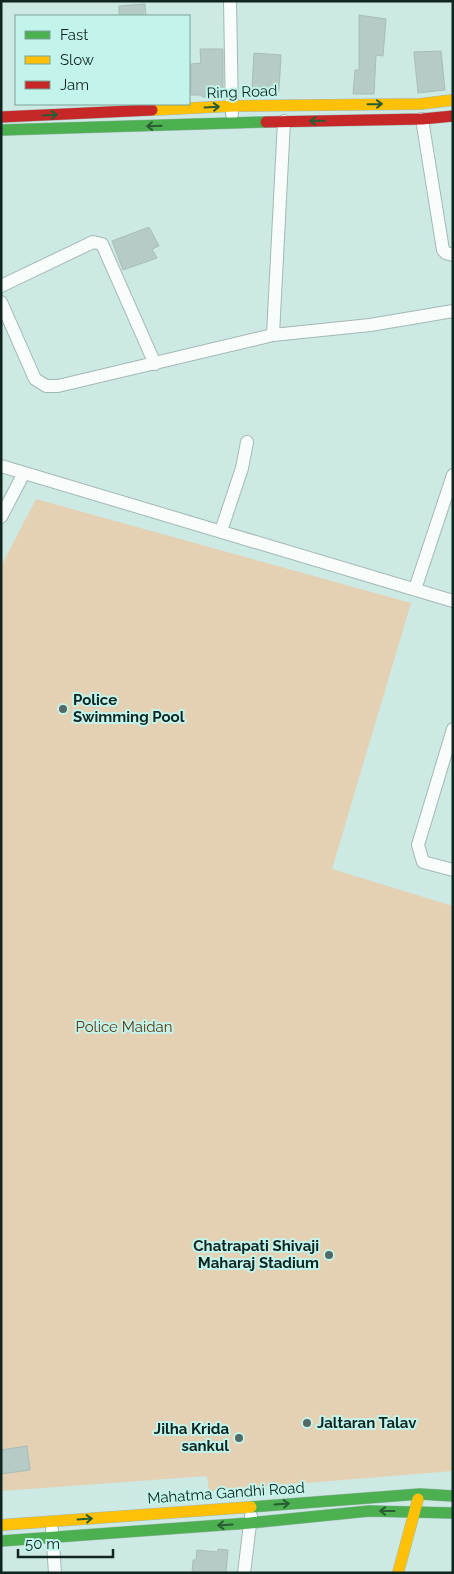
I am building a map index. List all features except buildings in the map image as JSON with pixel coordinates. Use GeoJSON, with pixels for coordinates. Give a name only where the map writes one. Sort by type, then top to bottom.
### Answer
{"type":"FeatureCollection","features":[{"type":"Feature","properties":{"kind":"main road","name":"Ring Road"},"geometry":{"type":"LineString","coordinates":[[1,117],[232,106],[420,104],[453,100]]}},
{"type":"Feature","properties":{"kind":"main road"},"geometry":{"type":"LineString","coordinates":[[1,130],[284,121],[422,119],[453,116]]}},
{"type":"Feature","properties":{"kind":"main road"},"geometry":{"type":"LineString","coordinates":[[398,1573],[420,1494]]}},
{"type":"Feature","properties":{"kind":"main road","name":"Mahatma Gandhi Road"},"geometry":{"type":"LineString","coordinates":[[1,1525],[420,1494],[453,1496]]}},
{"type":"Feature","properties":{"kind":"main road"},"geometry":{"type":"LineString","coordinates":[[1,1541],[250,1523],[370,1511],[453,1513]]}},
{"type":"Feature","properties":{"kind":"street"},"geometry":{"type":"LineString","coordinates":[[230,1],[232,123]]}},
{"type":"Feature","properties":{"kind":"street"},"geometry":{"type":"LineString","coordinates":[[422,119],[443,250],[446,253],[453,254]]}},
{"type":"Feature","properties":{"kind":"street"},"geometry":{"type":"LineString","coordinates":[[273,335],[284,121]]}},
{"type":"Feature","properties":{"kind":"street"},"geometry":{"type":"LineString","coordinates":[[1,286],[93,242],[102,244],[155,364]]}},
{"type":"Feature","properties":{"kind":"street"},"geometry":{"type":"LineString","coordinates":[[1,302],[35,379],[46,386],[65,385],[273,335],[370,325],[453,311]]}},
{"type":"Feature","properties":{"kind":"street"},"geometry":{"type":"LineString","coordinates":[[221,532],[242,468],[246,442]]}},
{"type":"Feature","properties":{"kind":"street"},"geometry":{"type":"LineString","coordinates":[[1,466],[453,601]]}},
{"type":"Feature","properties":{"kind":"street"},"geometry":{"type":"LineString","coordinates":[[1,516],[24,473]]}},
{"type":"Feature","properties":{"kind":"street"},"geometry":{"type":"LineString","coordinates":[[415,590],[453,475]]}},
{"type":"Feature","properties":{"kind":"street"},"geometry":{"type":"LineString","coordinates":[[453,729],[418,845],[423,862],[453,870]]}},
{"type":"Feature","properties":{"kind":"street"},"geometry":{"type":"LineString","coordinates":[[244,1573],[252,1506]]}},
{"type":"Feature","properties":{"kind":"street"},"geometry":{"type":"LineString","coordinates":[[52,1521],[55,1573]]}},
{"type":"Feature","properties":{"kind":"green space","name":"Police Maidan"},"geometry":{"type":"Polygon","coordinates":[[[36,499],[411,603],[332,869],[453,906],[453,1471],[209,1491],[207,1476],[1,1491],[1,566],[36,499]]]}},
{"type":"Feature","properties":{"kind":"traffic: fast"},"geometry":{"type":"LineString","coordinates":[[1,130],[266,122]]}},
{"type":"Feature","properties":{"kind":"traffic: fast"},"geometry":{"type":"LineString","coordinates":[[251,1507],[420,1494],[453,1496]]}},
{"type":"Feature","properties":{"kind":"traffic: fast"},"geometry":{"type":"LineString","coordinates":[[1,1541],[250,1523],[369,1511],[453,1513]]}},
{"type":"Feature","properties":{"kind":"traffic: slow"},"geometry":{"type":"LineString","coordinates":[[152,110],[233,106],[420,104],[453,100]]}},
{"type":"Feature","properties":{"kind":"traffic: slow"},"geometry":{"type":"LineString","coordinates":[[398,1573],[418,1499]]}},
{"type":"Feature","properties":{"kind":"traffic: slow"},"geometry":{"type":"LineString","coordinates":[[1,1525],[251,1507]]}},
{"type":"Feature","properties":{"kind":"traffic: jam"},"geometry":{"type":"LineString","coordinates":[[1,117],[152,110]]}},
{"type":"Feature","properties":{"kind":"traffic: jam"},"geometry":{"type":"LineString","coordinates":[[266,122],[422,119],[453,116]]}},
{"type":"Feature","properties":{"kind":"place","name":"Police Swimming Pool"},"geometry":{"type":"Point","coordinates":[63,709]}},
{"type":"Feature","properties":{"kind":"place","name":"Chatrapati Shivaji Maharaj Stadium"},"geometry":{"type":"Point","coordinates":[329,1255]}},
{"type":"Feature","properties":{"kind":"place","name":"Jaltaran Talav"},"geometry":{"type":"Point","coordinates":[307,1423]}},
{"type":"Feature","properties":{"kind":"place","name":"Jilha Krida sankul"},"geometry":{"type":"Point","coordinates":[239,1438]}}]}
